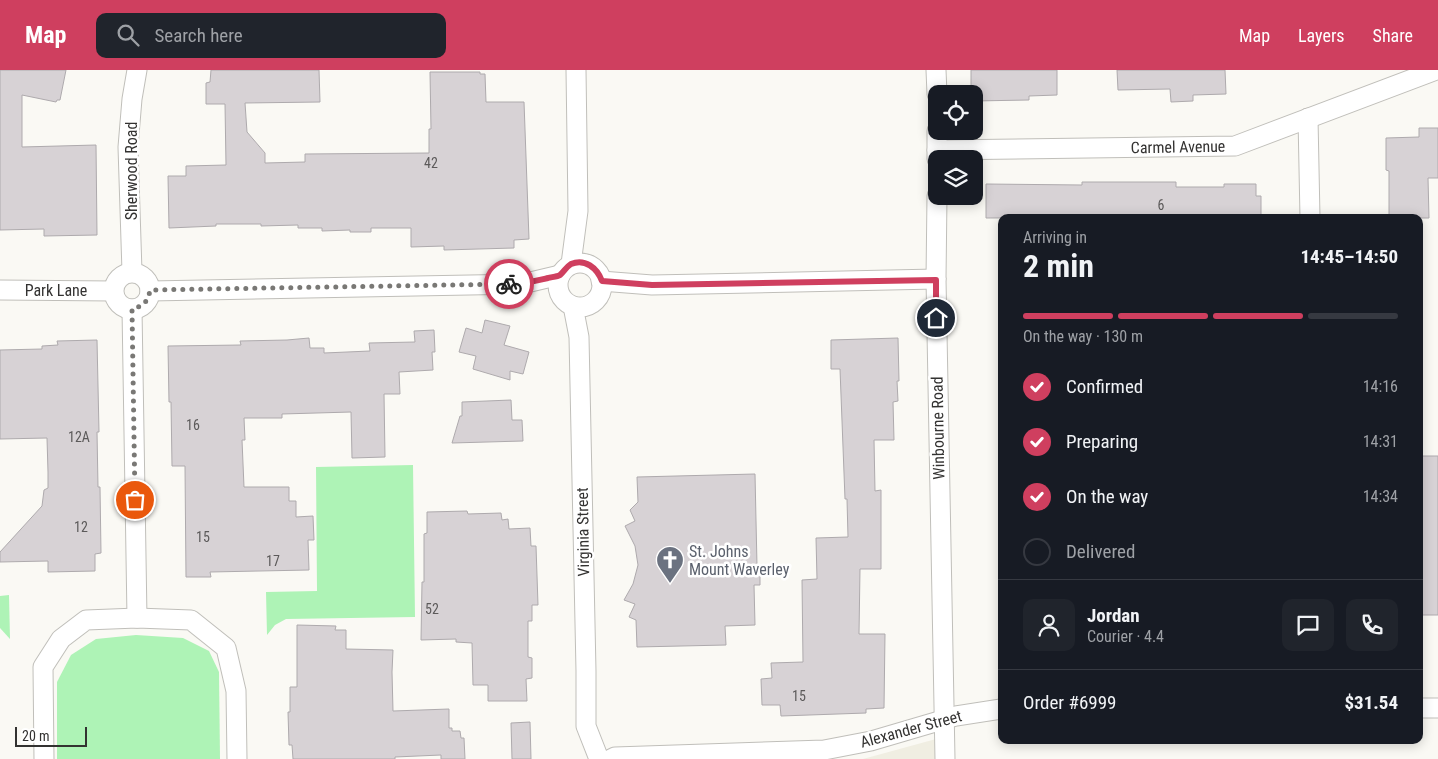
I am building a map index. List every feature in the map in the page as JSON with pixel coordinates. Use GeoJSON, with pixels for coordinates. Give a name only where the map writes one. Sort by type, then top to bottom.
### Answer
{"type":"FeatureCollection","features":[{"type":"Feature","properties":{"kind":"street","name":"Sherwood Road"},"geometry":{"type":"LineString","coordinates":[[132,272],[128,147],[132,99],[137,70]]}},
{"type":"Feature","properties":{"kind":"street"},"geometry":{"type":"LineString","coordinates":[[572,302],[558,282],[573,268],[578,211],[576,70]]}},
{"type":"Feature","properties":{"kind":"street"},"geometry":{"type":"LineString","coordinates":[[936,70],[936,85]]}},
{"type":"Feature","properties":{"kind":"street","name":"Carmel Avenue"},"geometry":{"type":"LineString","coordinates":[[983,153],[1235,146],[1436,70]]}},
{"type":"Feature","properties":{"kind":"street"},"geometry":{"type":"LineString","coordinates":[[1308,118],[1310,214]]}},
{"type":"Feature","properties":{"kind":"street","name":"Winbourne Road"},"geometry":{"type":"LineString","coordinates":[[937,205],[936,280],[942,660],[948,716],[945,759]]}},
{"type":"Feature","properties":{"kind":"street"},"geometry":{"type":"LineString","coordinates":[[150,290],[522,284],[573,268],[594,268],[599,274],[601,288],[596,300],[589,305],[572,302],[522,284]]}},
{"type":"Feature","properties":{"kind":"street"},"geometry":{"type":"LineString","coordinates":[[132,272],[145,277],[150,290],[149,298],[145,304],[139,308],[132,309],[124,308],[119,304],[114,298],[113,290],[118,277],[132,272]]}},
{"type":"Feature","properties":{"kind":"street"},"geometry":{"type":"LineString","coordinates":[[601,288],[652,285],[936,280]]}},
{"type":"Feature","properties":{"kind":"street","name":"Park Lane"},"geometry":{"type":"LineString","coordinates":[[0,290],[113,290]]}},
{"type":"Feature","properties":{"kind":"street","name":"Virginia Street"},"geometry":{"type":"LineString","coordinates":[[572,302],[579,337],[586,726],[608,758]]}},
{"type":"Feature","properties":{"kind":"street"},"geometry":{"type":"LineString","coordinates":[[132,309],[137,618]]}},
{"type":"Feature","properties":{"kind":"street"},"geometry":{"type":"LineString","coordinates":[[44,759],[43,668],[61,639],[86,620],[137,618],[191,620],[226,648],[236,691],[237,759]]}},
{"type":"Feature","properties":{"kind":"street"},"geometry":{"type":"LineString","coordinates":[[1423,708],[1438,708]]}},
{"type":"Feature","properties":{"kind":"street","name":"Alexander Street"},"geometry":{"type":"LineString","coordinates":[[608,758],[824,750],[871,741],[948,716],[998,710]]}},
{"type":"Feature","properties":{"kind":"shaded area"},"geometry":{"type":"Polygon","coordinates":[[[936,739],[936,759],[863,759],[936,739]]]}},
{"type":"Feature","properties":{"kind":"green space"},"geometry":{"type":"Polygon","coordinates":[[[413,465],[415,617],[286,619],[275,625],[267,635],[266,592],[317,591],[316,467],[413,465]]]}},
{"type":"Feature","properties":{"kind":"green space"},"geometry":{"type":"Polygon","coordinates":[[[9,595],[10,639],[0,628],[0,596],[9,595]]]}},
{"type":"Feature","properties":{"kind":"green space"},"geometry":{"type":"Polygon","coordinates":[[[136,635],[183,638],[209,651],[219,672],[220,759],[57,759],[57,682],[71,655],[96,639],[136,635]]]}},
{"type":"Feature","properties":{"kind":"building"},"geometry":{"type":"Polygon","coordinates":[[[0,70],[66,70],[60,100],[56,102],[22,95],[22,147],[96,145],[97,235],[44,236],[44,229],[0,230],[0,70]]]}},
{"type":"Feature","properties":{"kind":"building"},"geometry":{"type":"Polygon","coordinates":[[[211,70],[319,70],[320,102],[245,103],[247,132],[265,153],[265,163],[305,162],[305,154],[429,153],[429,129],[431,129],[430,72],[480,72],[480,74],[485,74],[486,102],[524,102],[529,239],[514,240],[514,248],[444,250],[444,246],[411,247],[411,228],[371,228],[371,232],[350,232],[350,230],[322,231],[322,228],[298,228],[298,225],[216,224],[216,226],[169,228],[168,176],[186,176],[186,166],[226,165],[225,104],[206,104],[206,83],[210,82],[211,70]]]}},
{"type":"Feature","properties":{"kind":"building"},"geometry":{"type":"Polygon","coordinates":[[[971,70],[1057,70],[1057,95],[1029,96],[1029,100],[983,101],[983,85],[971,85],[971,70]]]}},
{"type":"Feature","properties":{"kind":"building"},"geometry":{"type":"Polygon","coordinates":[[[1117,70],[1225,70],[1226,94],[1193,95],[1193,101],[1171,102],[1170,89],[1118,90],[1117,70]]]}},
{"type":"Feature","properties":{"kind":"building"},"geometry":{"type":"Polygon","coordinates":[[[1419,128],[1438,128],[1438,178],[1428,178],[1429,218],[1423,218],[1423,214],[1389,214],[1389,171],[1386,170],[1386,138],[1419,137],[1419,128]]]}},
{"type":"Feature","properties":{"kind":"building"},"geometry":{"type":"Polygon","coordinates":[[[1082,182],[1176,182],[1176,187],[1224,187],[1224,184],[1256,184],[1256,196],[1261,196],[1261,214],[998,214],[998,218],[986,218],[986,184],[1082,185],[1082,182]]]}},
{"type":"Feature","properties":{"kind":"building"},"geometry":{"type":"Polygon","coordinates":[[[485,320],[510,326],[504,345],[529,352],[523,374],[510,371],[510,380],[473,369],[476,356],[459,352],[466,328],[482,333],[485,320]]]}},
{"type":"Feature","properties":{"kind":"building"},"geometry":{"type":"Polygon","coordinates":[[[434,330],[435,352],[432,352],[433,370],[399,372],[400,394],[384,394],[385,457],[352,458],[351,412],[282,414],[282,418],[244,418],[245,440],[242,440],[244,487],[289,487],[289,501],[296,501],[296,517],[313,516],[314,540],[308,540],[309,570],[210,572],[211,577],[186,577],[185,466],[172,466],[168,346],[241,345],[240,341],[309,338],[310,348],[324,348],[324,353],[370,351],[369,343],[415,342],[414,331],[434,330]]]}},
{"type":"Feature","properties":{"kind":"building"},"geometry":{"type":"Polygon","coordinates":[[[898,338],[899,381],[897,381],[898,401],[893,402],[894,440],[874,440],[875,491],[881,490],[881,569],[860,569],[859,634],[885,634],[884,708],[866,709],[866,713],[781,716],[780,705],[762,705],[761,679],[772,678],[771,663],[803,662],[802,580],[817,579],[816,538],[848,537],[840,369],[831,369],[831,340],[898,338]]]}},
{"type":"Feature","properties":{"kind":"building"},"geometry":{"type":"Polygon","coordinates":[[[97,340],[98,487],[100,487],[101,553],[95,554],[95,571],[48,572],[48,561],[0,562],[0,552],[42,506],[44,490],[48,488],[48,472],[47,438],[0,439],[0,350],[42,349],[42,346],[58,345],[57,341],[97,340]]]}},
{"type":"Feature","properties":{"kind":"building"},"geometry":{"type":"Polygon","coordinates":[[[511,400],[512,420],[522,420],[523,441],[452,443],[460,416],[462,416],[462,402],[511,400]]]}},
{"type":"Feature","properties":{"kind":"building"},"geometry":{"type":"Polygon","coordinates":[[[1423,456],[1438,456],[1438,615],[1423,615],[1423,456]]]}},
{"type":"Feature","properties":{"kind":"building"},"geometry":{"type":"Polygon","coordinates":[[[755,474],[757,566],[760,566],[760,585],[754,585],[755,625],[725,626],[726,645],[637,647],[636,620],[629,617],[635,604],[624,600],[633,584],[638,565],[635,546],[625,526],[635,521],[630,510],[638,502],[637,477],[755,474]]]}},
{"type":"Feature","properties":{"kind":"building"},"geometry":{"type":"Polygon","coordinates":[[[467,511],[468,514],[501,513],[502,520],[508,519],[509,529],[530,528],[531,546],[536,546],[538,605],[532,605],[532,621],[528,621],[528,657],[532,658],[532,678],[526,679],[527,701],[488,701],[488,685],[473,685],[472,643],[456,642],[456,639],[421,640],[424,534],[427,533],[427,512],[467,511]]]}},
{"type":"Feature","properties":{"kind":"building"},"geometry":{"type":"Polygon","coordinates":[[[297,625],[336,626],[335,630],[346,630],[346,649],[393,650],[393,711],[449,709],[449,728],[452,728],[452,731],[460,731],[461,738],[464,738],[465,759],[441,759],[441,755],[395,757],[395,759],[293,759],[292,745],[289,745],[288,712],[290,712],[290,687],[297,687],[297,625]]]}},
{"type":"Feature","properties":{"kind":"building"},"geometry":{"type":"Polygon","coordinates":[[[530,722],[531,759],[512,759],[511,723],[530,722]]]}},
{"type":"Feature","properties":{"kind":"way so far"},"geometry":{"type":"LineString","coordinates":[[135,500],[132,309],[139,308],[145,304],[149,298],[150,290],[509,284]]}},
{"type":"Feature","properties":{"kind":"place","name":"St. Johns Mount Waverley"},"geometry":{"type":"Point","coordinates":[670,584]}},
{"type":"Feature","properties":{"kind":"route"},"geometry":{"type":"LineString","coordinates":[[509,284],[522,284],[560,275],[571,264],[578,263],[587,264],[594,268],[602,281],[652,285],[936,280],[936,318]]}}]}
